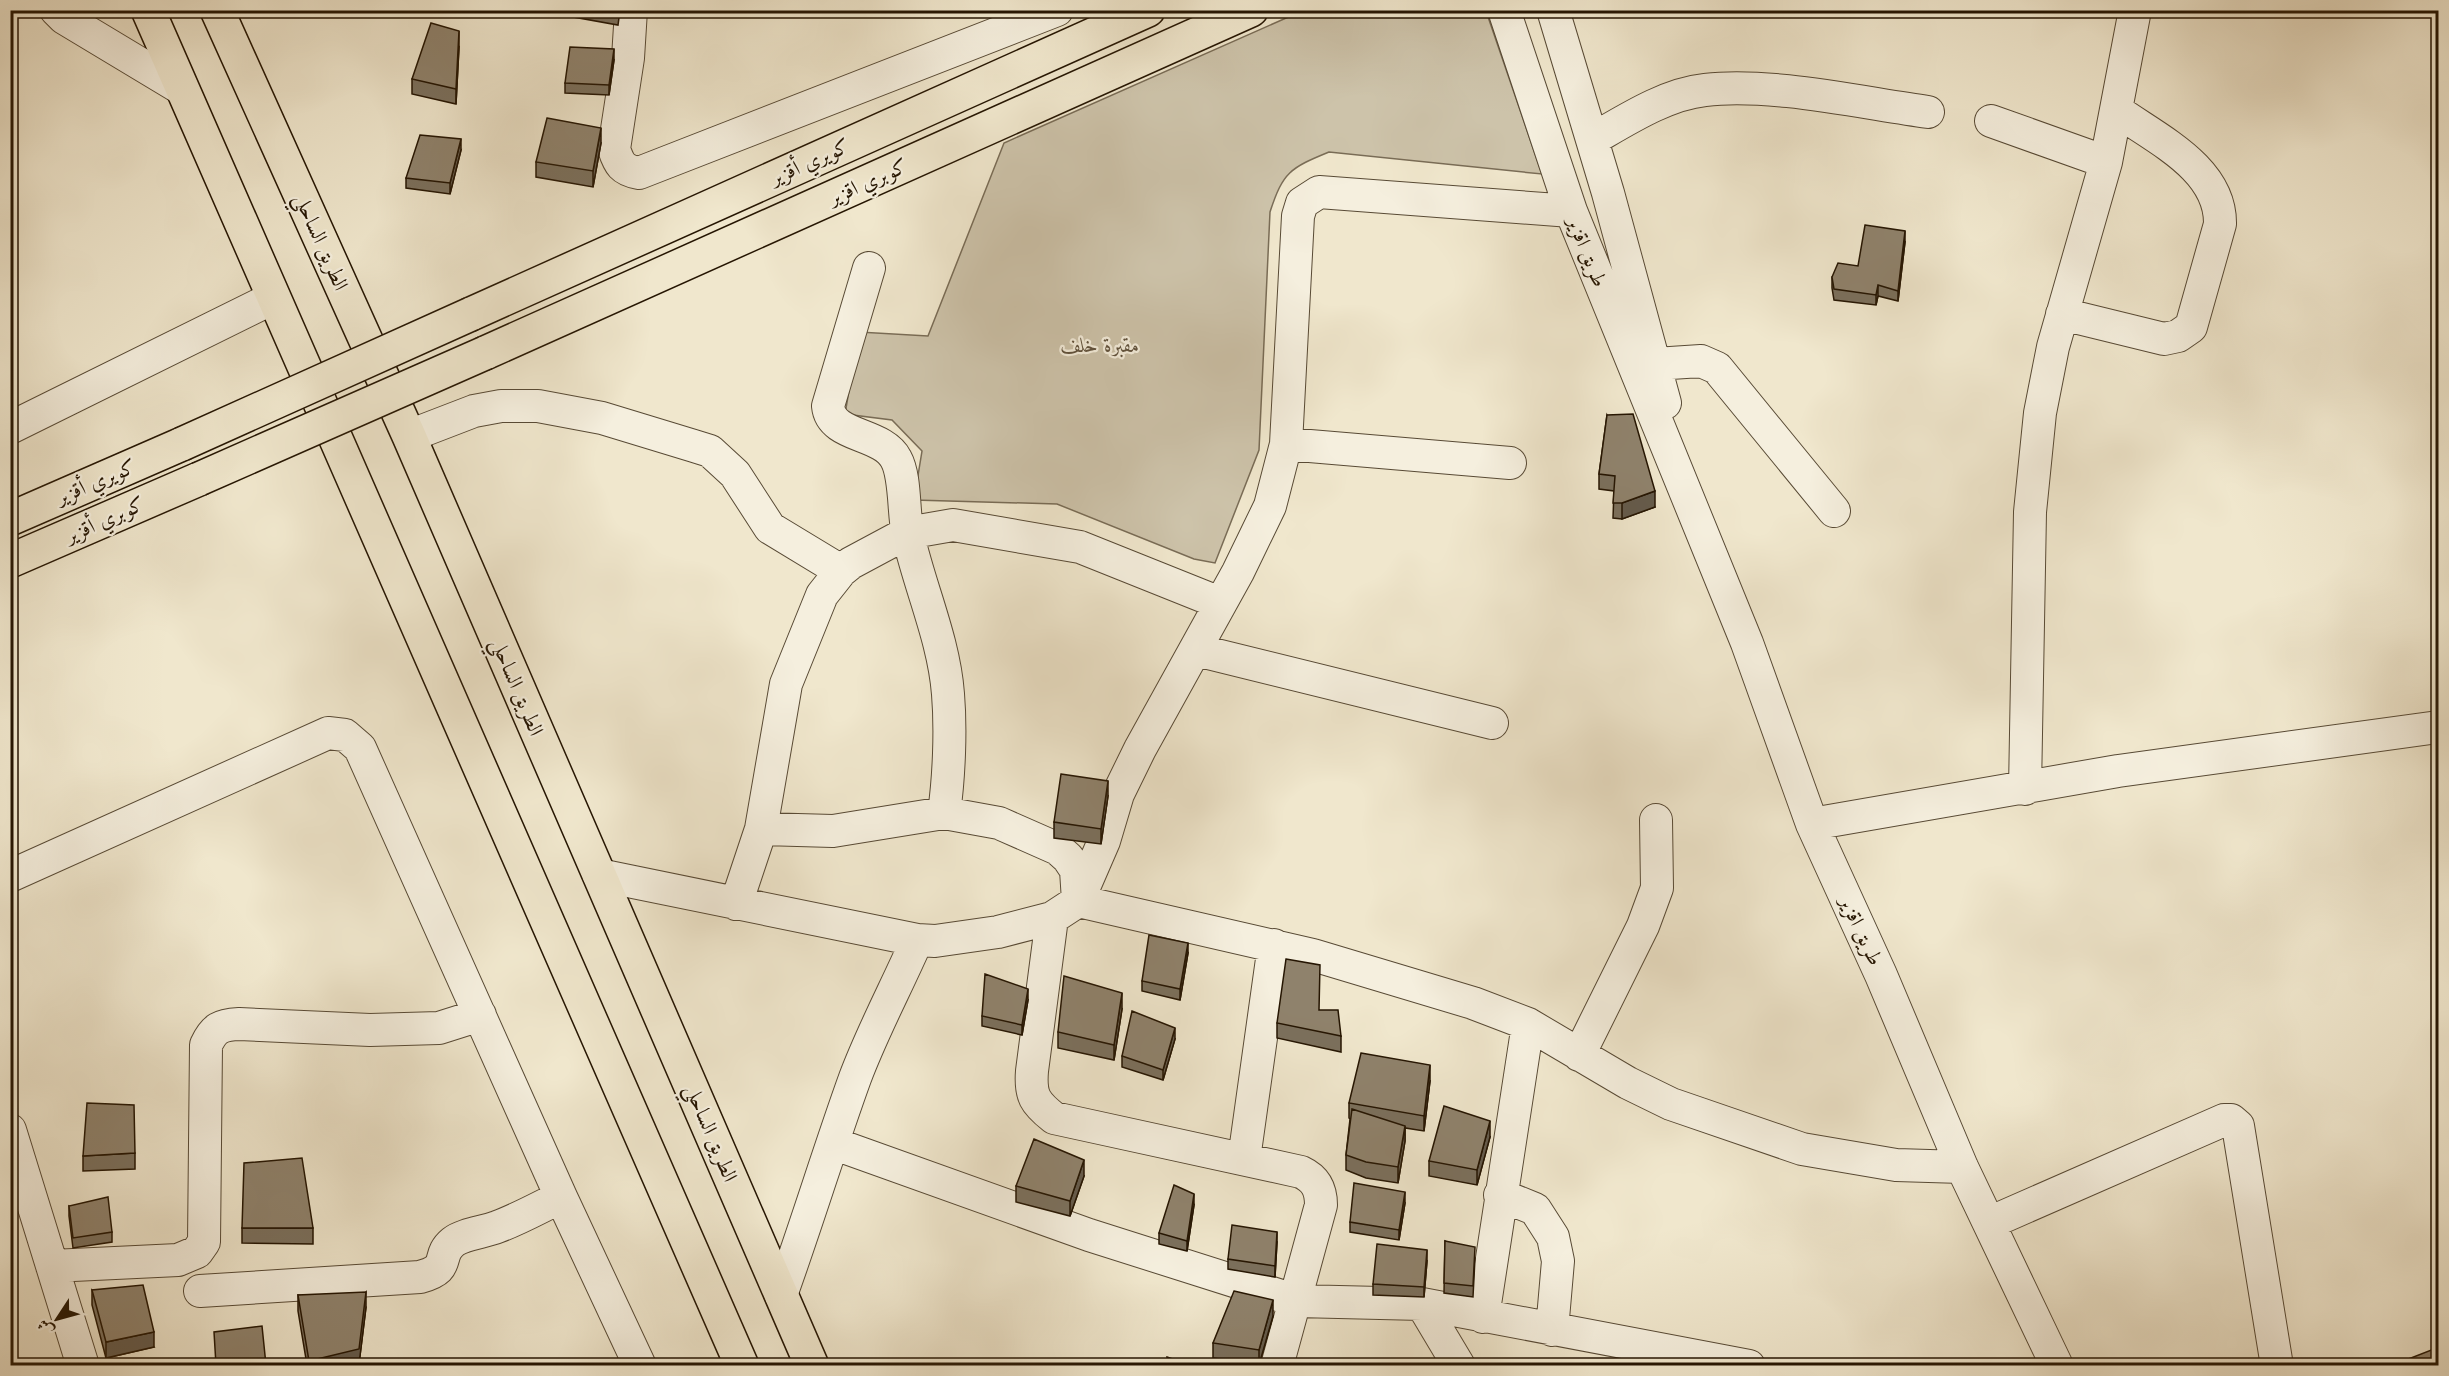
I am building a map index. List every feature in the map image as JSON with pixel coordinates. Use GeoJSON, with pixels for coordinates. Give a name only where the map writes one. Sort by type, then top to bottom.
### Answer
{"type":"FeatureCollection","features":[{"type":"Feature","properties":{"kind":"main road"},"geometry":{"type":"LineString","coordinates":[[148,10],[742,1365]]}},
{"type":"Feature","properties":{"kind":"main road","name":"الطريق الساحلي"},"geometry":{"type":"LineString","coordinates":[[217,10],[409,436],[812,1365]]}},
{"type":"Feature","properties":{"kind":"main road","name":"كويري أقزير"},"geometry":{"type":"LineString","coordinates":[[10,519],[1148,10]]}},
{"type":"Feature","properties":{"kind":"main road","name":"كوبري اقزير"},"geometry":{"type":"LineString","coordinates":[[199,479],[1251,10]]}},
{"type":"Feature","properties":{"kind":"main road","name":"كوبري أقزير"},"geometry":{"type":"LineString","coordinates":[[10,561],[199,479]]}},
{"type":"Feature","properties":{"kind":"street"},"geometry":{"type":"LineString","coordinates":[[56,10],[182,89]]}},
{"type":"Feature","properties":{"kind":"street"},"geometry":{"type":"LineString","coordinates":[[631,10],[628,58],[614,148],[618,163],[626,170],[639,173],[1058,10]]}},
{"type":"Feature","properties":{"kind":"street","name":"طريق اقزير"},"geometry":{"type":"LineString","coordinates":[[1504,10],[1571,211],[1643,394],[1685,488],[1747,643],[1812,824],[1881,975],[1962,1167],[2057,1365]]}},
{"type":"Feature","properties":{"kind":"street","name":"طريق اقزير"},"geometry":{"type":"LineString","coordinates":[[1553,10],[1593,139],[1655,364],[1685,488]]}},
{"type":"Feature","properties":{"kind":"street"},"geometry":{"type":"LineString","coordinates":[[2025,789],[2030,512],[2040,413],[2062,314],[2106,162],[2135,10]]}},
{"type":"Feature","properties":{"kind":"street"},"geometry":{"type":"LineString","coordinates":[[1593,139],[1639,111],[1704,90],[1768,90],[1928,112]]}},
{"type":"Feature","properties":{"kind":"street"},"geometry":{"type":"LineString","coordinates":[[2062,314],[2164,339],[2178,336],[2191,327],[2220,224],[2220,208],[2216,193],[2199,170],[2116,110]]}},
{"type":"Feature","properties":{"kind":"street"},"geometry":{"type":"LineString","coordinates":[[1991,121],[2106,162]]}},
{"type":"Feature","properties":{"kind":"street"},"geometry":{"type":"LineString","coordinates":[[599,875],[917,940],[935,941],[998,932],[1052,918],[1078,901],[1104,841],[1118,794],[1270,506],[1286,444],[1298,216],[1302,203],[1319,192],[1571,211]]}},
{"type":"Feature","properties":{"kind":"street"},"geometry":{"type":"LineString","coordinates":[[869,268],[828,406],[829,416],[836,424],[858,433],[896,457],[907,533],[940,650],[948,694],[944,813]]}},
{"type":"Feature","properties":{"kind":"street"},"geometry":{"type":"LineString","coordinates":[[10,428],[273,298]]}},
{"type":"Feature","properties":{"kind":"street"},"geometry":{"type":"LineString","coordinates":[[1655,364],[1701,361],[1717,368],[1834,511]]}},
{"type":"Feature","properties":{"kind":"street"},"geometry":{"type":"LineString","coordinates":[[409,436],[474,411],[501,406],[529,406],[602,418],[710,451],[735,474],[770,528],[841,571]]}},
{"type":"Feature","properties":{"kind":"street"},"geometry":{"type":"LineString","coordinates":[[1286,444],[1510,463]]}},
{"type":"Feature","properties":{"kind":"street"},"geometry":{"type":"LineString","coordinates":[[736,904],[761,829],[786,684],[822,595],[841,571],[890,540],[907,533],[953,525],[1036,537],[1080,547],[1220,603]]}},
{"type":"Feature","properties":{"kind":"street"},"geometry":{"type":"LineString","coordinates":[[1196,650],[1492,723]]}},
{"type":"Feature","properties":{"kind":"street"},"geometry":{"type":"LineString","coordinates":[[1812,824],[2025,789],[2118,771],[2439,727]]}},
{"type":"Feature","properties":{"kind":"street"},"geometry":{"type":"LineString","coordinates":[[10,876],[328,733],[345,735],[360,748],[561,1197],[640,1365]]}},
{"type":"Feature","properties":{"kind":"street"},"geometry":{"type":"LineString","coordinates":[[761,829],[833,831],[944,813],[999,823],[1058,849],[1068,858],[1076,870],[1078,901]]}},
{"type":"Feature","properties":{"kind":"street"},"geometry":{"type":"LineString","coordinates":[[1579,1055],[1643,926],[1657,888],[1656,820]]}},
{"type":"Feature","properties":{"kind":"street"},"geometry":{"type":"LineString","coordinates":[[1078,901],[1274,945],[1473,1004],[1528,1024],[1579,1055],[1671,1104],[1802,1149],[1896,1165],[1962,1167]]}},
{"type":"Feature","properties":{"kind":"street"},"geometry":{"type":"LineString","coordinates":[[1052,918],[1032,1071],[1031,1087],[1037,1105],[1054,1118],[1301,1172],[1310,1176],[1317,1185],[1321,1205],[1297,1301],[1277,1365]]}},
{"type":"Feature","properties":{"kind":"street"},"geometry":{"type":"LineString","coordinates":[[781,1294],[876,1024],[917,940]]}},
{"type":"Feature","properties":{"kind":"street"},"geometry":{"type":"LineString","coordinates":[[1244,1159],[1274,945]]}},
{"type":"Feature","properties":{"kind":"street"},"geometry":{"type":"LineString","coordinates":[[52,1266],[178,1260],[197,1252],[204,1242],[206,1045],[212,1031],[220,1025],[370,1030],[439,1028],[480,1015]]}},
{"type":"Feature","properties":{"kind":"street"},"geometry":{"type":"LineString","coordinates":[[1483,1317],[1528,1024]]}},
{"type":"Feature","properties":{"kind":"street"},"geometry":{"type":"LineString","coordinates":[[1989,1223],[2224,1120],[2231,1120],[2238,1126],[2277,1365]]}},
{"type":"Feature","properties":{"kind":"street"},"geometry":{"type":"LineString","coordinates":[[10,1130],[83,1365]]}},
{"type":"Feature","properties":{"kind":"street"},"geometry":{"type":"LineString","coordinates":[[835,1144],[1089,1235],[1297,1301],[1422,1304],[1749,1365]]}},
{"type":"Feature","properties":{"kind":"street"},"geometry":{"type":"LineString","coordinates":[[1500,1195],[1534,1209],[1553,1237],[1558,1261],[1552,1330]]}},
{"type":"Feature","properties":{"kind":"street"},"geometry":{"type":"LineString","coordinates":[[200,1291],[428,1275],[435,1273],[442,1265],[446,1251],[453,1242],[498,1227],[561,1197]]}},
{"type":"Feature","properties":{"kind":"street"},"geometry":{"type":"LineString","coordinates":[[1422,1304],[1459,1365]]}},
{"type":"Feature","properties":{"kind":"green space","name":"مقبرة خلف"},"geometry":{"type":"Polygon","coordinates":[[[1302,11],[1486,11],[1542,174],[1329,152],[1305,162],[1284,180],[1270,212],[1259,450],[1215,563],[1194,559],[1057,504],[914,500],[922,451],[892,420],[845,414],[859,332],[928,336],[1004,143],[1302,11]]]}},
{"type":"Feature","properties":{"kind":"building"},"geometry":{"type":"Polygon","coordinates":[[[431,23],[459,31],[456,89],[412,79],[431,23]]]}},
{"type":"Feature","properties":{"kind":"building"},"geometry":{"type":"Polygon","coordinates":[[[570,47],[614,49],[609,85],[565,83],[570,47]]]}},
{"type":"Feature","properties":{"kind":"building"},"geometry":{"type":"Polygon","coordinates":[[[547,118],[601,128],[593,171],[536,162],[547,118]]]}},
{"type":"Feature","properties":{"kind":"building"},"geometry":{"type":"Polygon","coordinates":[[[420,135],[461,139],[450,183],[406,178],[420,135]]]}},
{"type":"Feature","properties":{"kind":"building"},"geometry":{"type":"Polygon","coordinates":[[[1865,225],[1905,231],[1898,291],[1878,285],[1876,295],[1834,289],[1832,277],[1838,263],[1858,266],[1865,225]]]}},
{"type":"Feature","properties":{"kind":"building"},"geometry":{"type":"Polygon","coordinates":[[[1633,414],[1655,491],[1622,503],[1613,503],[1615,476],[1599,474],[1607,415],[1633,414]]]}},
{"type":"Feature","properties":{"kind":"building"},"geometry":{"type":"Polygon","coordinates":[[[1061,774],[1108,781],[1101,829],[1054,822],[1061,774]]]}},
{"type":"Feature","properties":{"kind":"building"},"geometry":{"type":"Polygon","coordinates":[[[1149,935],[1188,943],[1180,989],[1142,981],[1149,935]]]}},
{"type":"Feature","properties":{"kind":"building"},"geometry":{"type":"Polygon","coordinates":[[[1286,959],[1320,965],[1319,1010],[1338,1010],[1341,1036],[1277,1023],[1286,959]]]}},
{"type":"Feature","properties":{"kind":"building"},"geometry":{"type":"Polygon","coordinates":[[[985,974],[1028,989],[1022,1025],[982,1016],[985,974]]]}},
{"type":"Feature","properties":{"kind":"building"},"geometry":{"type":"Polygon","coordinates":[[[1064,976],[1122,993],[1114,1045],[1058,1032],[1064,976]]]}},
{"type":"Feature","properties":{"kind":"building"},"geometry":{"type":"Polygon","coordinates":[[[1132,1011],[1175,1028],[1163,1070],[1122,1056],[1132,1011]]]}},
{"type":"Feature","properties":{"kind":"building"},"geometry":{"type":"Polygon","coordinates":[[[1361,1053],[1430,1065],[1424,1116],[1349,1103],[1361,1053]]]}},
{"type":"Feature","properties":{"kind":"building"},"geometry":{"type":"Polygon","coordinates":[[[87,1103],[134,1105],[135,1153],[83,1156],[87,1103]]]}},
{"type":"Feature","properties":{"kind":"building"},"geometry":{"type":"Polygon","coordinates":[[[1444,1106],[1490,1121],[1477,1170],[1429,1161],[1444,1106]]]}},
{"type":"Feature","properties":{"kind":"building"},"geometry":{"type":"Polygon","coordinates":[[[1352,1109],[1405,1126],[1398,1167],[1366,1162],[1346,1155],[1352,1109]]]}},
{"type":"Feature","properties":{"kind":"building"},"geometry":{"type":"Polygon","coordinates":[[[1034,1139],[1084,1160],[1070,1201],[1016,1186],[1034,1139]]]}},
{"type":"Feature","properties":{"kind":"building"},"geometry":{"type":"Polygon","coordinates":[[[302,1158],[313,1228],[242,1228],[244,1163],[302,1158]]]}},
{"type":"Feature","properties":{"kind":"building"},"geometry":{"type":"Polygon","coordinates":[[[1354,1183],[1405,1192],[1399,1230],[1350,1222],[1354,1183]]]}},
{"type":"Feature","properties":{"kind":"building"},"geometry":{"type":"Polygon","coordinates":[[[1174,1185],[1194,1194],[1187,1241],[1159,1233],[1174,1185]]]}},
{"type":"Feature","properties":{"kind":"building"},"geometry":{"type":"Polygon","coordinates":[[[108,1197],[112,1232],[73,1238],[69,1206],[108,1197]]]}},
{"type":"Feature","properties":{"kind":"building"},"geometry":{"type":"Polygon","coordinates":[[[1232,1225],[1277,1232],[1275,1266],[1228,1259],[1232,1225]]]}},
{"type":"Feature","properties":{"kind":"building"},"geometry":{"type":"Polygon","coordinates":[[[1445,1241],[1475,1247],[1473,1286],[1444,1283],[1445,1241]]]}},
{"type":"Feature","properties":{"kind":"building"},"geometry":{"type":"Polygon","coordinates":[[[1377,1244],[1427,1250],[1424,1287],[1373,1284],[1377,1244]]]}},
{"type":"Feature","properties":{"kind":"building"},"geometry":{"type":"Polygon","coordinates":[[[143,1285],[154,1332],[106,1342],[92,1290],[143,1285]]]}},
{"type":"Feature","properties":{"kind":"building"},"geometry":{"type":"Polygon","coordinates":[[[1234,1291],[1273,1300],[1259,1350],[1213,1343],[1234,1291]]]}},
{"type":"Feature","properties":{"kind":"building"},"geometry":{"type":"Polygon","coordinates":[[[366,1292],[359,1349],[309,1361],[298,1295],[366,1292]]]}},
{"type":"Feature","properties":{"kind":"building"},"geometry":{"type":"Polygon","coordinates":[[[262,1326],[266,1365],[216,1365],[214,1332],[262,1326]]]}},
{"type":"Feature","properties":{"kind":"building"},"geometry":{"type":"Polygon","coordinates":[[[2439,1347],[2439,1365],[2393,1365],[2439,1347]]]}},
{"type":"Feature","properties":{"kind":"building"},"geometry":{"type":"Polygon","coordinates":[[[1167,1357],[1189,1365],[1167,1365],[1167,1357]]]}}]}
